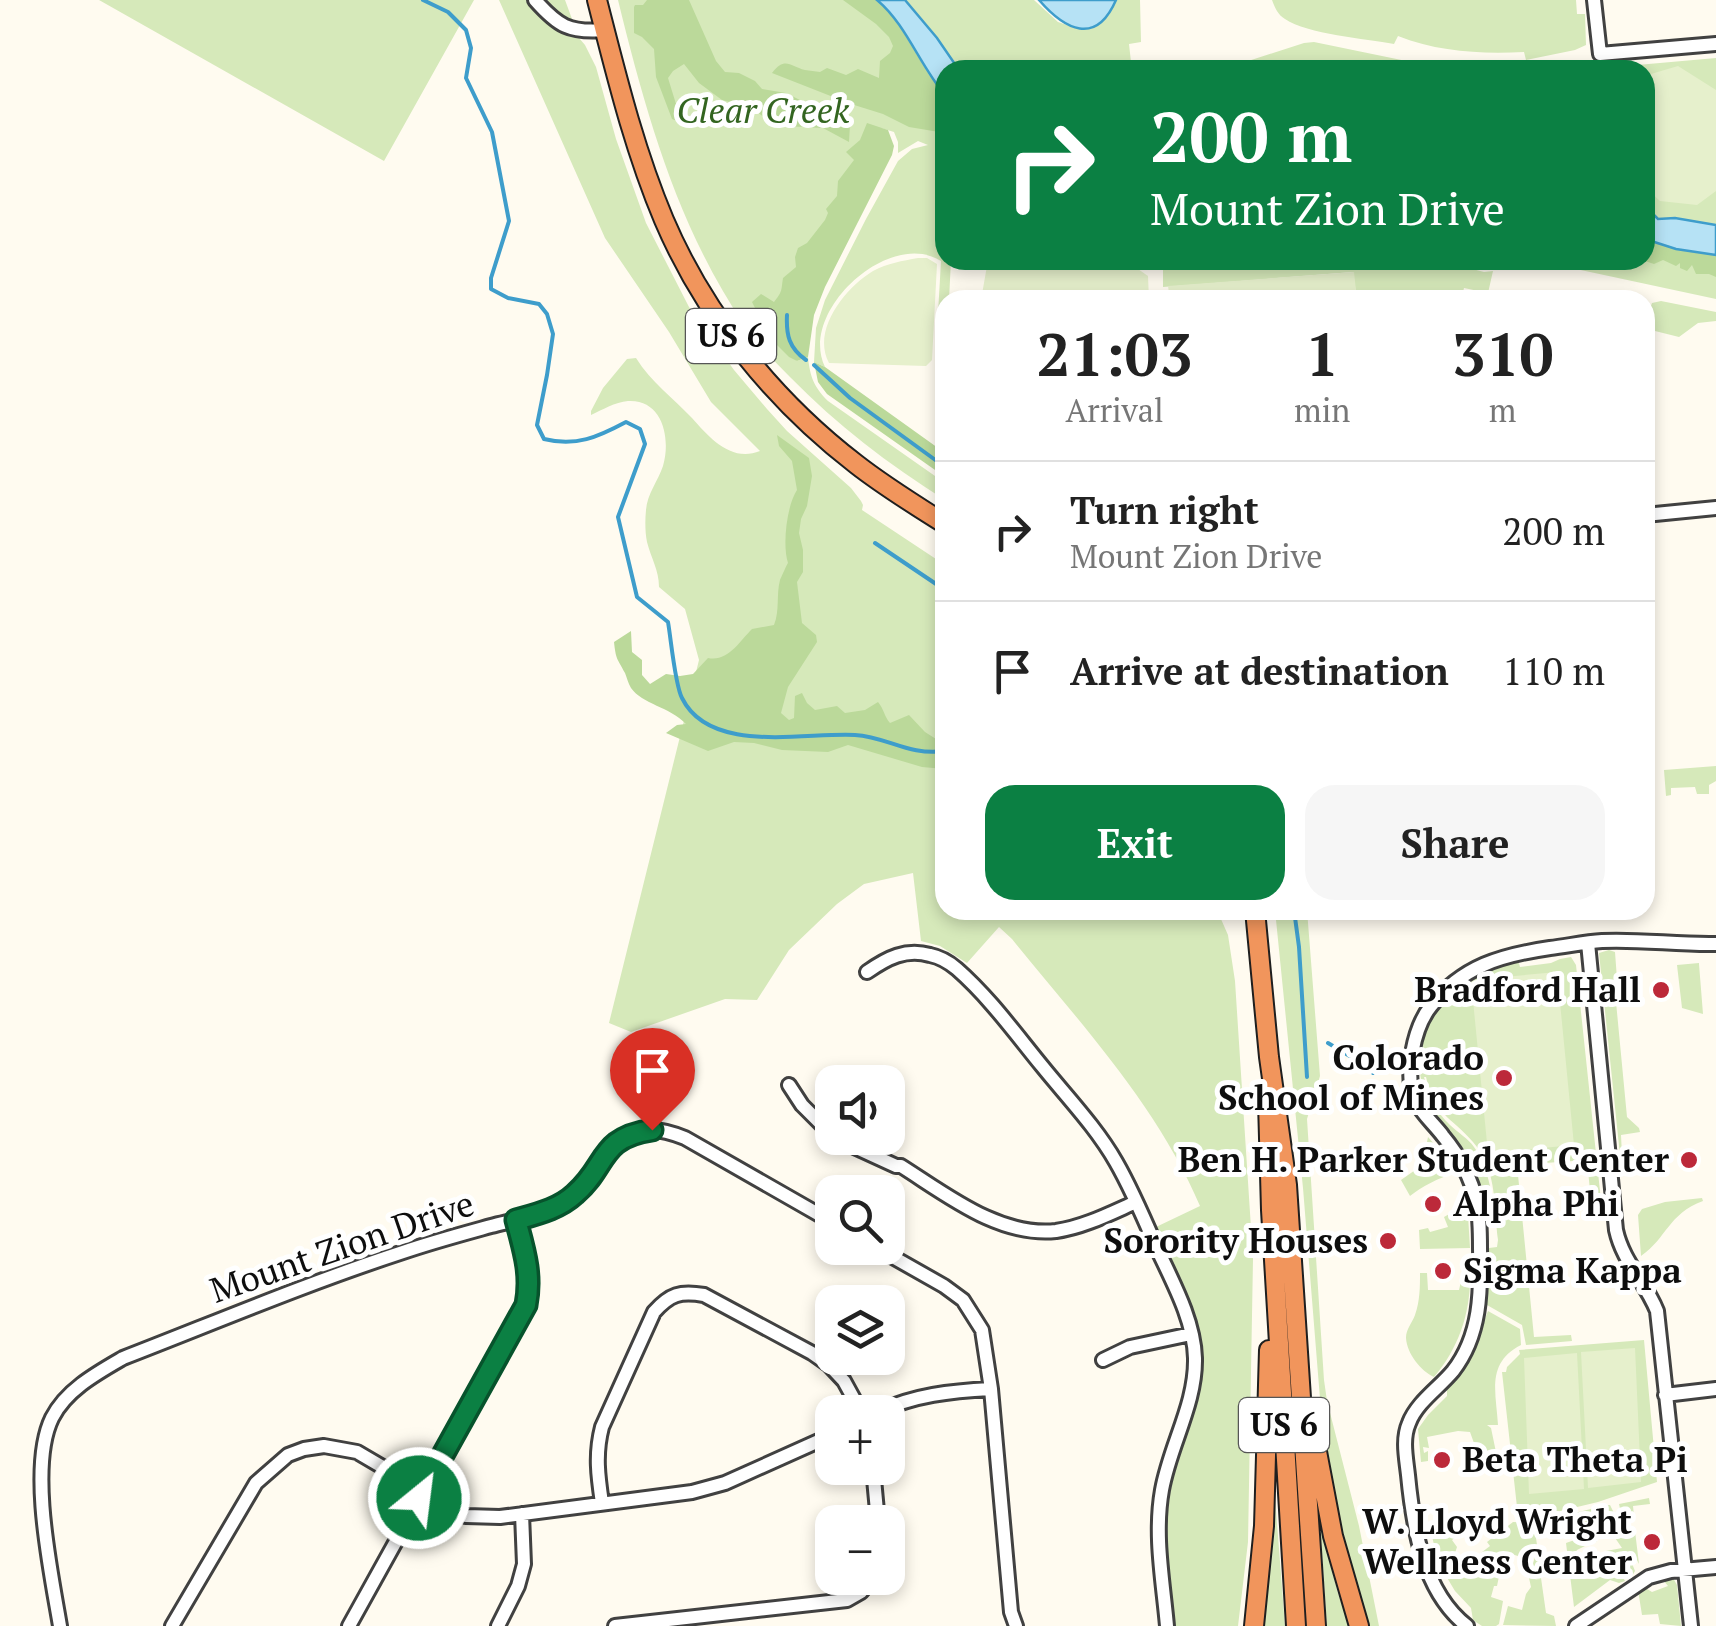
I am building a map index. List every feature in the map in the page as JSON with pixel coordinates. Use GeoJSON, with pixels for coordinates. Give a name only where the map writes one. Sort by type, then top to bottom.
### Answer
{"type":"FeatureCollection","features":[{"type":"Feature","properties":{"kind":"highway","name":"US 6"},"geometry":{"type":"LineString","coordinates":[[597,0],[634,136],[656,199],[686,263],[718,317],[764,378],[823,437],[871,476],[935,518]]}},
{"type":"Feature","properties":{"kind":"highway","name":"US 6"},"geometry":{"type":"LineString","coordinates":[[1256,920],[1287,1185],[1316,1626]]}},
{"type":"Feature","properties":{"kind":"highway","name":"US 6"},"geometry":{"type":"LineString","coordinates":[[1270,1057],[1272,1224],[1296,1626]]}},
{"type":"Feature","properties":{"kind":"highway"},"geometry":{"type":"LineString","coordinates":[[1254,1626],[1266,1502],[1272,1224]]}},
{"type":"Feature","properties":{"kind":"highway"},"geometry":{"type":"LineString","coordinates":[[1294,1287],[1324,1495],[1359,1626]]}},
{"type":"Feature","properties":{"kind":"street"},"geometry":{"type":"LineString","coordinates":[[535,0],[565,27],[586,32],[605,30]]}},
{"type":"Feature","properties":{"kind":"street"},"geometry":{"type":"LineString","coordinates":[[1594,0],[1600,54],[1716,44]]}},
{"type":"Feature","properties":{"kind":"street"},"geometry":{"type":"LineString","coordinates":[[1655,514],[1716,508]]}},
{"type":"Feature","properties":{"kind":"street"},"geometry":{"type":"LineString","coordinates":[[1467,1626],[1436,1589],[1424,1558],[1410,1497],[1405,1439],[1413,1415],[1457,1366],[1473,1331],[1481,1294],[1480,1227],[1474,1194],[1457,1154],[1415,1099],[1412,1087],[1418,1030],[1432,1004],[1459,977],[1508,955],[1622,941],[1716,944]]}},
{"type":"Feature","properties":{"kind":"street"},"geometry":{"type":"LineString","coordinates":[[1588,943],[1616,1230],[1620,1249],[1657,1311],[1691,1626]]}},
{"type":"Feature","properties":{"kind":"street"},"geometry":{"type":"LineString","coordinates":[[868,972],[892,956],[914,952],[933,955],[953,966],[978,989],[1091,1126],[1116,1160],[1136,1202],[1168,1272],[1191,1334],[1195,1358],[1190,1398],[1162,1486],[1159,1533],[1168,1626]]}},
{"type":"Feature","properties":{"kind":"street"},"geometry":{"type":"LineString","coordinates":[[788,1085],[815,1118]]}},
{"type":"Feature","properties":{"kind":"street","name":"Mount Zion Drive"},"geometry":{"type":"LineString","coordinates":[[60,1626],[41,1481],[46,1441],[52,1417],[72,1392],[123,1358],[403,1252],[549,1210],[566,1202],[587,1182],[610,1147],[633,1133],[663,1130],[684,1138],[815,1212]]}},
{"type":"Feature","properties":{"kind":"street"},"geometry":{"type":"LineString","coordinates":[[873,1155],[901,1166],[982,1216],[1014,1228],[1066,1228],[1136,1202]]}},
{"type":"Feature","properties":{"kind":"street"},"geometry":{"type":"LineString","coordinates":[[348,1626],[526,1305],[529,1268],[516,1220]]}},
{"type":"Feature","properties":{"kind":"street"},"geometry":{"type":"LineString","coordinates":[[905,1264],[964,1300],[982,1330],[1016,1626]]}},
{"type":"Feature","properties":{"kind":"street"},"geometry":{"type":"LineString","coordinates":[[602,1504],[596,1446],[602,1427],[654,1312],[676,1295],[704,1295],[812,1354],[829,1365],[851,1395]]}},
{"type":"Feature","properties":{"kind":"street"},"geometry":{"type":"LineString","coordinates":[[1103,1360],[1130,1347],[1191,1334]]}},
{"type":"Feature","properties":{"kind":"street"},"geometry":{"type":"LineString","coordinates":[[905,1401],[991,1389]]}},
{"type":"Feature","properties":{"kind":"street"},"geometry":{"type":"LineString","coordinates":[[1666,1395],[1716,1389]]}},
{"type":"Feature","properties":{"kind":"street"},"geometry":{"type":"LineString","coordinates":[[172,1626],[256,1483],[304,1448],[324,1446],[356,1452],[466,1516],[500,1517],[706,1488],[815,1443]]}},
{"type":"Feature","properties":{"kind":"street"},"geometry":{"type":"LineString","coordinates":[[498,1626],[524,1564],[522,1514]]}},
{"type":"Feature","properties":{"kind":"street"},"geometry":{"type":"LineString","coordinates":[[1576,1626],[1640,1581],[1658,1574],[1716,1567]]}},
{"type":"Feature","properties":{"kind":"street"},"geometry":{"type":"LineString","coordinates":[[615,1626],[847,1600],[856,1595]]}},
{"type":"Feature","properties":{"kind":"green space"},"geometry":{"type":"Polygon","coordinates":[[[99,0],[474,0],[384,161],[99,0]]]}},
{"type":"Feature","properties":{"kind":"green space"},"geometry":{"type":"Polygon","coordinates":[[[499,0],[565,0],[579,38],[596,67],[646,223],[689,307],[734,370],[787,431],[851,488],[863,505],[862,510],[935,558],[935,920],[1221,920],[1228,935],[1235,981],[1253,1259],[1248,1542],[1238,1626],[1174,1626],[1166,1564],[1166,1502],[1193,1400],[1199,1358],[1192,1309],[1156,1227],[1200,1206],[1140,1099],[1012,939],[999,927],[967,963],[940,946],[921,941],[913,873],[864,884],[837,904],[789,950],[757,1000],[725,999],[631,1032],[609,1023],[699,660],[685,609],[659,587],[646,538],[647,504],[665,455],[662,423],[657,414],[640,402],[618,403],[591,415],[591,411],[603,388],[627,359],[636,358],[655,382],[722,446],[740,454],[760,451],[711,402],[605,238],[499,0]]]}},
{"type":"Feature","properties":{"kind":"green space","name":"Clear Creek"},"geometry":{"type":"Polygon","coordinates":[[[618,0],[1034,0],[1058,22],[1079,29],[1109,15],[1116,0],[1140,0],[1141,42],[1129,44],[1131,60],[935,60],[935,259],[920,254],[897,256],[853,281],[824,323],[820,345],[825,367],[814,362],[816,328],[825,300],[866,219],[898,161],[912,149],[928,145],[918,141],[898,153],[894,132],[881,128],[768,335],[797,361],[808,357],[814,381],[828,401],[935,476],[935,493],[845,428],[772,359],[745,326],[721,289],[683,210],[640,85],[618,0]]]}},
{"type":"Feature","properties":{"kind":"green space"},"geometry":{"type":"Polygon","coordinates":[[[647,0],[689,0],[716,61],[725,72],[739,73],[762,89],[800,100],[803,112],[846,115],[849,142],[823,128],[770,122],[752,108],[722,100],[699,83],[684,64],[668,78],[676,104],[677,121],[672,119],[656,77],[654,49],[634,33],[634,7],[647,0]]]}},
{"type":"Feature","properties":{"kind":"green space"},"geometry":{"type":"Polygon","coordinates":[[[843,0],[877,0],[891,12],[935,82],[935,131],[909,127],[772,73],[788,64],[820,72],[827,68],[846,75],[858,69],[879,78],[880,61],[893,46],[876,24],[843,0]]]}},
{"type":"Feature","properties":{"kind":"green space"},"geometry":{"type":"Polygon","coordinates":[[[1272,0],[1576,0],[1577,14],[1585,14],[1586,45],[1526,60],[1524,52],[1460,51],[1398,36],[1394,44],[1295,24],[1280,15],[1272,0]]]}},
{"type":"Feature","properties":{"kind":"green space"},"geometry":{"type":"Polygon","coordinates":[[[1314,42],[1401,60],[1251,60],[1314,42]]]}},
{"type":"Feature","properties":{"kind":"green space"},"geometry":{"type":"Polygon","coordinates":[[[1716,58],[1716,299],[1581,270],[1655,270],[1655,63],[1716,58]]]}},
{"type":"Feature","properties":{"kind":"green space"},"geometry":{"type":"Polygon","coordinates":[[[1678,66],[1716,90],[1716,191],[1697,205],[1660,201],[1655,196],[1655,73],[1678,66]]]}},
{"type":"Feature","properties":{"kind":"green space"},"geometry":{"type":"Polygon","coordinates":[[[867,123],[888,130],[894,146],[892,155],[825,287],[814,315],[808,357],[797,361],[766,334],[752,302],[761,294],[774,302],[779,295],[783,278],[796,267],[798,248],[807,243],[825,220],[826,209],[837,196],[838,181],[854,160],[846,152],[860,140],[867,123]]]}},
{"type":"Feature","properties":{"kind":"green space"},"geometry":{"type":"Polygon","coordinates":[[[1655,236],[1679,244],[1681,252],[1682,247],[1716,255],[1716,277],[1696,274],[1692,265],[1687,271],[1680,268],[1680,263],[1676,266],[1663,260],[1655,264],[1655,236]]]}},
{"type":"Feature","properties":{"kind":"green space"},"geometry":{"type":"Polygon","coordinates":[[[918,258],[935,263],[932,360],[926,366],[829,363],[824,337],[842,298],[863,278],[890,264],[918,258]]]}},
{"type":"Feature","properties":{"kind":"green space","name":"Clear Creek"},"geometry":{"type":"Polygon","coordinates":[[[940,270],[950,270],[950,290],[939,290],[940,270]]]}},
{"type":"Feature","properties":{"kind":"green space"},"geometry":{"type":"Polygon","coordinates":[[[986,270],[1139,270],[1148,276],[1149,290],[983,290],[986,270]]]}},
{"type":"Feature","properties":{"kind":"green space"},"geometry":{"type":"Polygon","coordinates":[[[1163,270],[1493,271],[1489,290],[1356,290],[1353,272],[1163,287],[1163,270]]]}},
{"type":"Feature","properties":{"kind":"green space"},"geometry":{"type":"Polygon","coordinates":[[[1354,272],[1356,290],[1169,290],[1168,286],[1354,272]]]}},
{"type":"Feature","properties":{"kind":"green space"},"geometry":{"type":"Polygon","coordinates":[[[1655,302],[1716,312],[1716,321],[1698,323],[1679,337],[1655,331],[1655,302]]]}},
{"type":"Feature","properties":{"kind":"green space"},"geometry":{"type":"Polygon","coordinates":[[[814,362],[935,446],[935,470],[827,394],[818,382],[814,362]]]}},
{"type":"Feature","properties":{"kind":"green space"},"geometry":{"type":"Polygon","coordinates":[[[777,435],[809,458],[812,476],[799,533],[803,572],[797,582],[802,623],[816,635],[817,642],[788,687],[781,713],[789,720],[794,718],[795,696],[802,693],[815,710],[837,706],[845,713],[865,710],[878,702],[890,723],[909,715],[935,738],[935,768],[848,745],[828,752],[734,742],[708,751],[666,733],[686,724],[642,698],[630,686],[614,642],[631,631],[632,652],[642,660],[642,675],[650,684],[666,674],[693,674],[708,658],[727,654],[752,629],[774,625],[780,580],[788,563],[788,515],[797,490],[792,461],[779,446],[777,435]]]}},
{"type":"Feature","properties":{"kind":"green space"},"geometry":{"type":"Polygon","coordinates":[[[1716,766],[1716,781],[1709,785],[1709,794],[1697,794],[1695,787],[1671,788],[1671,795],[1666,796],[1664,770],[1716,766]]]}},
{"type":"Feature","properties":{"kind":"green space"},"geometry":{"type":"Polygon","coordinates":[[[1276,920],[1308,920],[1320,1076],[1307,1119],[1324,1380],[1379,1626],[1366,1626],[1343,1543],[1323,1436],[1276,920]]]}},
{"type":"Feature","properties":{"kind":"green space"},"geometry":{"type":"Polygon","coordinates":[[[1615,952],[1614,981],[1627,1117],[1640,1132],[1621,1135],[1622,1155],[1627,1159],[1621,1165],[1599,953],[1615,952]]]}},
{"type":"Feature","properties":{"kind":"green space"},"geometry":{"type":"Polygon","coordinates":[[[1571,957],[1576,965],[1602,1210],[1592,1211],[1587,1160],[1510,1162],[1509,1175],[1518,1175],[1534,1337],[1571,1335],[1572,1341],[1526,1345],[1522,1325],[1487,1305],[1489,1248],[1497,1247],[1498,1240],[1488,1168],[1477,1147],[1441,1110],[1424,1077],[1431,1097],[1441,1115],[1480,1157],[1491,1191],[1485,1195],[1460,1145],[1426,1103],[1420,1051],[1433,1014],[1456,986],[1486,968],[1518,960],[1520,967],[1571,957]]]}},
{"type":"Feature","properties":{"kind":"green space"},"geometry":{"type":"Polygon","coordinates":[[[1699,963],[1703,1014],[1682,1008],[1677,965],[1699,963]]]}},
{"type":"Feature","properties":{"kind":"green space"},"geometry":{"type":"Polygon","coordinates":[[[1557,972],[1574,1145],[1488,1153],[1471,980],[1557,972]]]}},
{"type":"Feature","properties":{"kind":"green space"},"geometry":{"type":"Polygon","coordinates":[[[1428,1137],[1454,1173],[1410,1196],[1401,1180],[1428,1161],[1432,1147],[1428,1137]]]}},
{"type":"Feature","properties":{"kind":"green space"},"geometry":{"type":"Polygon","coordinates":[[[1462,1193],[1470,1248],[1420,1249],[1419,1230],[1428,1228],[1430,1232],[1448,1227],[1444,1217],[1458,1209],[1457,1198],[1462,1193]]]}},
{"type":"Feature","properties":{"kind":"green space"},"geometry":{"type":"Polygon","coordinates":[[[1702,1198],[1675,1219],[1641,1256],[1638,1215],[1642,1209],[1702,1198]]]}},
{"type":"Feature","properties":{"kind":"green space"},"geometry":{"type":"Polygon","coordinates":[[[1420,1273],[1427,1273],[1428,1290],[1459,1290],[1462,1277],[1470,1273],[1462,1329],[1434,1377],[1415,1361],[1406,1338],[1418,1304],[1420,1273]]]}},
{"type":"Feature","properties":{"kind":"green space"},"geometry":{"type":"Polygon","coordinates":[[[1488,1311],[1520,1329],[1521,1345],[1502,1360],[1496,1379],[1498,1425],[1487,1425],[1497,1457],[1479,1457],[1470,1432],[1458,1431],[1427,1437],[1429,1448],[1423,1447],[1424,1453],[1428,1451],[1428,1461],[1421,1462],[1418,1429],[1447,1396],[1447,1390],[1467,1363],[1488,1311]]]}},
{"type":"Feature","properties":{"kind":"green space"},"geometry":{"type":"Polygon","coordinates":[[[1644,1340],[1657,1482],[1598,1502],[1520,1518],[1502,1372],[1520,1354],[1519,1350],[1644,1340]]]}},
{"type":"Feature","properties":{"kind":"green space"},"geometry":{"type":"Polygon","coordinates":[[[1635,1348],[1641,1482],[1588,1488],[1581,1352],[1635,1348]]]}},
{"type":"Feature","properties":{"kind":"green space"},"geometry":{"type":"Polygon","coordinates":[[[1577,1353],[1584,1489],[1529,1494],[1524,1358],[1577,1353]]]}},
{"type":"Feature","properties":{"kind":"green space"},"geometry":{"type":"Polygon","coordinates":[[[1271,1446],[1285,1626],[1258,1626],[1271,1446]]]}},
{"type":"Feature","properties":{"kind":"green space"},"geometry":{"type":"Polygon","coordinates":[[[1649,1498],[1650,1504],[1633,1506],[1634,1516],[1624,1518],[1628,1531],[1635,1531],[1639,1564],[1634,1554],[1629,1556],[1635,1571],[1632,1576],[1606,1551],[1622,1548],[1611,1532],[1597,1525],[1597,1542],[1588,1535],[1584,1513],[1535,1531],[1537,1545],[1530,1564],[1529,1559],[1504,1552],[1491,1597],[1503,1601],[1496,1626],[1482,1626],[1473,1620],[1471,1608],[1440,1566],[1457,1555],[1469,1562],[1513,1522],[1534,1523],[1607,1505],[1615,1515],[1621,1513],[1619,1504],[1649,1498]]]}},
{"type":"Feature","properties":{"kind":"green space"},"geometry":{"type":"Polygon","coordinates":[[[1468,1514],[1475,1523],[1452,1540],[1457,1547],[1455,1553],[1438,1561],[1429,1524],[1468,1514]]]}},
{"type":"Feature","properties":{"kind":"green space"},"geometry":{"type":"Polygon","coordinates":[[[1320,1524],[1338,1593],[1349,1626],[1327,1626],[1320,1524]]]}},
{"type":"Feature","properties":{"kind":"green space"},"geometry":{"type":"Polygon","coordinates":[[[1586,1536],[1591,1543],[1577,1550],[1572,1558],[1574,1573],[1583,1579],[1594,1579],[1604,1567],[1604,1555],[1615,1562],[1625,1581],[1610,1580],[1574,1607],[1566,1543],[1586,1536]]]}},
{"type":"Feature","properties":{"kind":"green space"},"geometry":{"type":"Polygon","coordinates":[[[1537,1550],[1546,1613],[1554,1616],[1556,1626],[1503,1625],[1508,1606],[1522,1610],[1531,1587],[1529,1578],[1540,1580],[1529,1577],[1537,1550]]]}},
{"type":"Feature","properties":{"kind":"green space"},"geometry":{"type":"Polygon","coordinates":[[[1669,1578],[1677,1585],[1681,1626],[1660,1624],[1658,1614],[1642,1615],[1638,1590],[1644,1587],[1652,1592],[1668,1586],[1663,1580],[1669,1578]]]}},
{"type":"Feature","properties":{"kind":"water","name":"Clear Creek"},"geometry":{"type":"Polygon","coordinates":[[[877,0],[905,0],[952,60],[935,60],[935,81],[896,21],[877,0]]]}},
{"type":"Feature","properties":{"kind":"water"},"geometry":{"type":"Polygon","coordinates":[[[1039,0],[1116,0],[1099,24],[1080,28],[1059,19],[1039,0]]]}},
{"type":"Feature","properties":{"kind":"water"},"geometry":{"type":"Polygon","coordinates":[[[1655,216],[1716,225],[1716,255],[1655,242],[1655,216]]]}},
{"type":"Feature","properties":{"kind":"waterway"},"geometry":{"type":"LineString","coordinates":[[423,0],[448,12],[466,30],[471,48],[466,78],[492,132],[509,221],[491,289],[508,298],[539,304],[547,314],[553,334],[537,425],[544,439],[586,439],[626,422],[640,429],[645,444],[618,517],[637,597],[668,622],[682,698],[695,716],[736,734],[855,735],[935,752]]}},
{"type":"Feature","properties":{"kind":"waterway"},"geometry":{"type":"LineString","coordinates":[[787,315],[790,340],[806,360]]}},
{"type":"Feature","properties":{"kind":"waterway"},"geometry":{"type":"LineString","coordinates":[[814,365],[850,398],[935,460]]}},
{"type":"Feature","properties":{"kind":"waterway"},"geometry":{"type":"LineString","coordinates":[[875,543],[935,583]]}},
{"type":"Feature","properties":{"kind":"waterway"},"geometry":{"type":"LineString","coordinates":[[1295,920],[1307,1077]]}},
{"type":"Feature","properties":{"kind":"waterway"},"geometry":{"type":"LineString","coordinates":[[1328,1043],[1373,1073]]}},
{"type":"Feature","properties":{"kind":"place","name":"Bradford Hall"},"geometry":{"type":"Point","coordinates":[1661,990]}},
{"type":"Feature","properties":{"kind":"place","name":"Colorado School of Mines"},"geometry":{"type":"Point","coordinates":[1504,1078]}},
{"type":"Feature","properties":{"kind":"place","name":"Ben H. Parker Student Center"},"geometry":{"type":"Point","coordinates":[1689,1160]}},
{"type":"Feature","properties":{"kind":"place","name":"Alpha Phi"},"geometry":{"type":"Point","coordinates":[1433,1204]}},
{"type":"Feature","properties":{"kind":"place","name":"Sorority Houses"},"geometry":{"type":"Point","coordinates":[1388,1241]}},
{"type":"Feature","properties":{"kind":"place","name":"Sigma Kappa"},"geometry":{"type":"Point","coordinates":[1443,1271]}},
{"type":"Feature","properties":{"kind":"place","name":"Beta Theta Pi"},"geometry":{"type":"Point","coordinates":[1442,1460]}},
{"type":"Feature","properties":{"kind":"place","name":"W. Lloyd Wright Wellness Center"},"geometry":{"type":"Point","coordinates":[1652,1542]}},
{"type":"Feature","properties":{"kind":"route"},"geometry":{"type":"LineString","coordinates":[[419,1498],[526,1305],[529,1268],[516,1220],[566,1202],[587,1182],[610,1147],[633,1133],[652,1130]]}}]}
